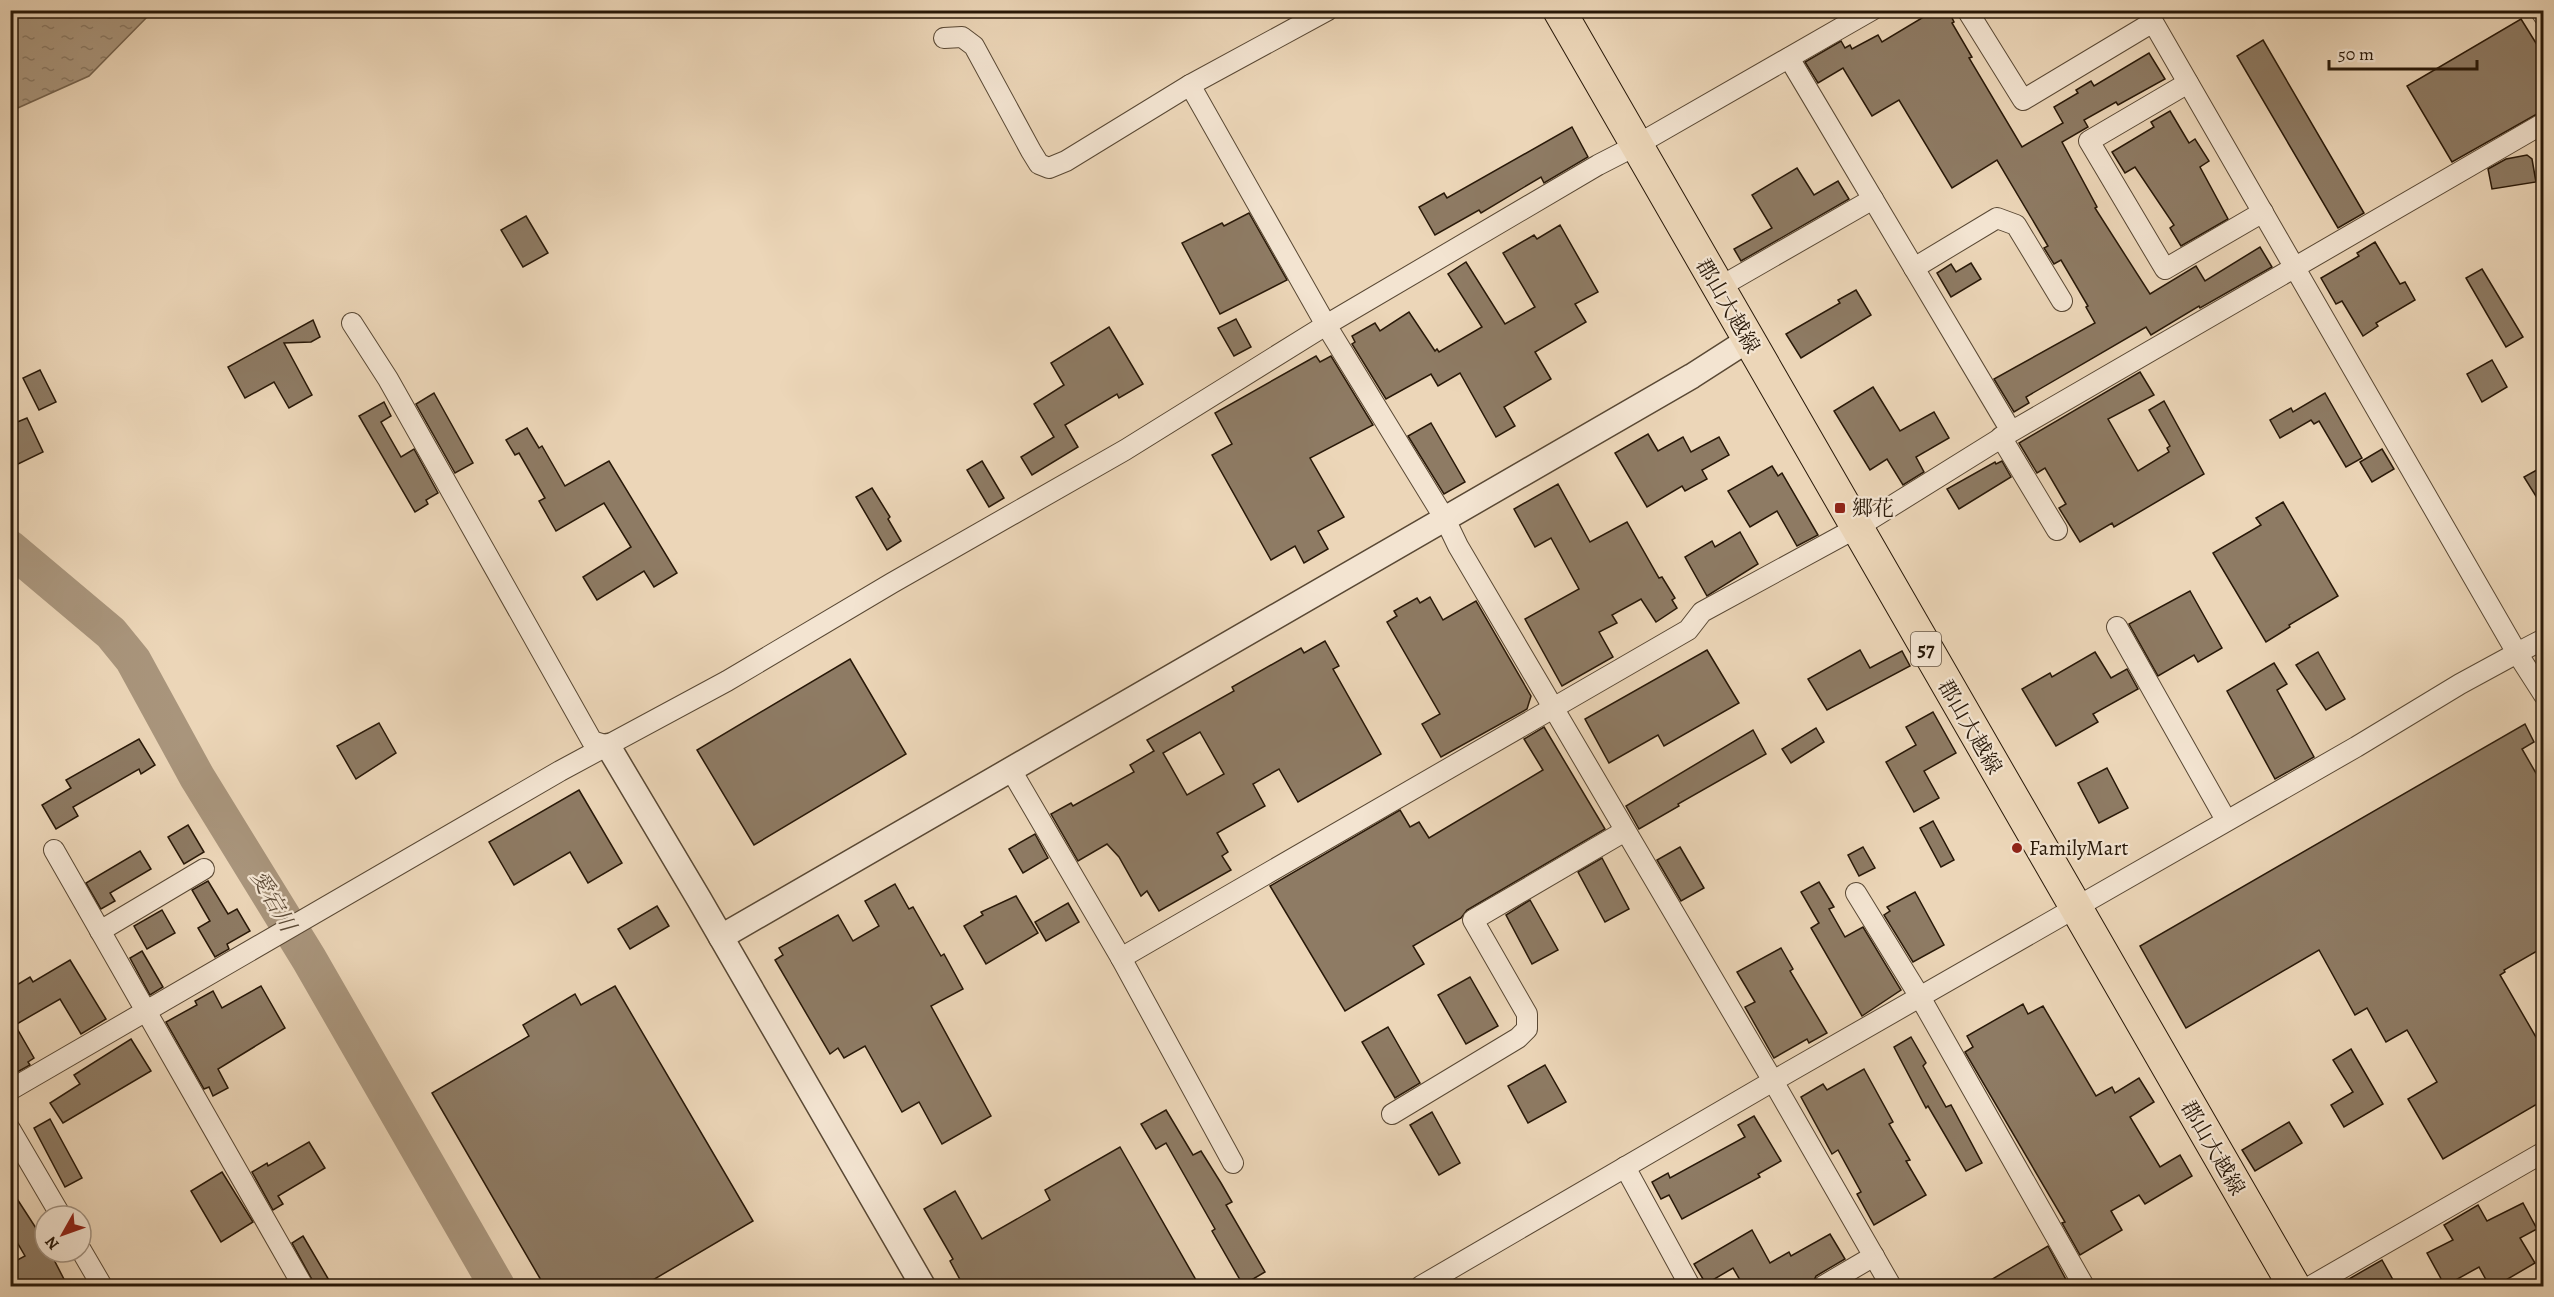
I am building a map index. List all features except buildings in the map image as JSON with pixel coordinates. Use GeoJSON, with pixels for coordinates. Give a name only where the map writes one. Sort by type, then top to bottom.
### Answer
{"type":"FeatureCollection","features":[{"type":"Feature","properties":{"kind":"main road","name":"郡山大越線"},"geometry":{"type":"LineString","coordinates":[[1559,10],[1635,146],[1858,527],[2294,1287]]}},
{"type":"Feature","properties":{"kind":"street"},"geometry":{"type":"LineString","coordinates":[[944,38],[962,37],[974,46],[1030,151],[1039,164],[1049,168],[1190,85],[1328,10]]}},
{"type":"Feature","properties":{"kind":"street"},"geometry":{"type":"LineString","coordinates":[[10,1090],[539,783],[727,681],[891,583],[1125,450],[1326,325],[1598,165],[1872,10]]}},
{"type":"Feature","properties":{"kind":"street"},"geometry":{"type":"LineString","coordinates":[[1967,10],[2023,100],[2153,22],[2517,653],[2544,695]]}},
{"type":"Feature","properties":{"kind":"street"},"geometry":{"type":"LineString","coordinates":[[2540,10],[2544,16]]}},
{"type":"Feature","properties":{"kind":"street"},"geometry":{"type":"LineString","coordinates":[[1789,58],[1914,268],[2057,530]]}},
{"type":"Feature","properties":{"kind":"street"},"geometry":{"type":"LineString","coordinates":[[2188,83],[2090,141],[2165,270],[2263,212]]}},
{"type":"Feature","properties":{"kind":"street"},"geometry":{"type":"LineString","coordinates":[[1190,85],[1326,325],[1445,519],[1458,546],[1892,1287]]}},
{"type":"Feature","properties":{"kind":"street"},"geometry":{"type":"LineString","coordinates":[[1120,958],[1552,706],[1688,630],[1702,612],[1858,527],[2006,434],[2544,123]]}},
{"type":"Feature","properties":{"kind":"street"},"geometry":{"type":"LineString","coordinates":[[1718,288],[1873,199]]}},
{"type":"Feature","properties":{"kind":"street"},"geometry":{"type":"LineString","coordinates":[[1914,268],[1998,218],[2016,225],[2062,301]]}},
{"type":"Feature","properties":{"kind":"street"},"geometry":{"type":"LineString","coordinates":[[352,323],[388,379],[592,741],[608,746],[923,1287]]}},
{"type":"Feature","properties":{"kind":"street"},"geometry":{"type":"LineString","coordinates":[[721,937],[1671,388],[1748,340]]}},
{"type":"Feature","properties":{"kind":"street"},"geometry":{"type":"LineString","coordinates":[[2118,627],[2226,820]]}},
{"type":"Feature","properties":{"kind":"street"},"geometry":{"type":"LineString","coordinates":[[1421,1287],[1920,996],[2544,639]]}},
{"type":"Feature","properties":{"kind":"street"},"geometry":{"type":"LineString","coordinates":[[1011,770],[1120,958],[1233,1163]]}},
{"type":"Feature","properties":{"kind":"street"},"geometry":{"type":"LineString","coordinates":[[1392,1114],[1518,1038],[1527,1029],[1527,1014],[1473,920],[1626,831]]}},
{"type":"Feature","properties":{"kind":"street"},"geometry":{"type":"LineString","coordinates":[[54,850],[303,1287]]}},
{"type":"Feature","properties":{"kind":"street"},"geometry":{"type":"LineString","coordinates":[[100,931],[204,869]]}},
{"type":"Feature","properties":{"kind":"street"},"geometry":{"type":"LineString","coordinates":[[1856,893],[1920,996],[2084,1287]]}},
{"type":"Feature","properties":{"kind":"street"},"geometry":{"type":"LineString","coordinates":[[10,1129],[54,1204]]}},
{"type":"Feature","properties":{"kind":"street"},"geometry":{"type":"LineString","coordinates":[[2311,1287],[2544,1152]]}},
{"type":"Feature","properties":{"kind":"street"},"geometry":{"type":"LineString","coordinates":[[1625,1167],[1690,1287]]}},
{"type":"Feature","properties":{"kind":"street"},"geometry":{"type":"LineString","coordinates":[[1823,1287],[1874,1256]]}},
{"type":"Feature","properties":{"kind":"street"},"geometry":{"type":"LineString","coordinates":[[89,1264],[102,1287]]}},
{"type":"Feature","properties":{"kind":"water"},"geometry":{"type":"Polygon","coordinates":[[[11,10],[153,11],[89,76],[11,111],[11,10]]]}},
{"type":"Feature","properties":{"kind":"waterway","name":"愛宕川"},"geometry":{"type":"LineString","coordinates":[[10,548],[111,633],[133,660],[197,777],[309,959],[497,1286]]}},
{"type":"Feature","properties":{"kind":"place","name":"郷花"},"geometry":{"type":"Point","coordinates":[1840,508]}},
{"type":"Feature","properties":{"kind":"place","name":"FamilyMart"},"geometry":{"type":"Point","coordinates":[2017,848]}}]}
